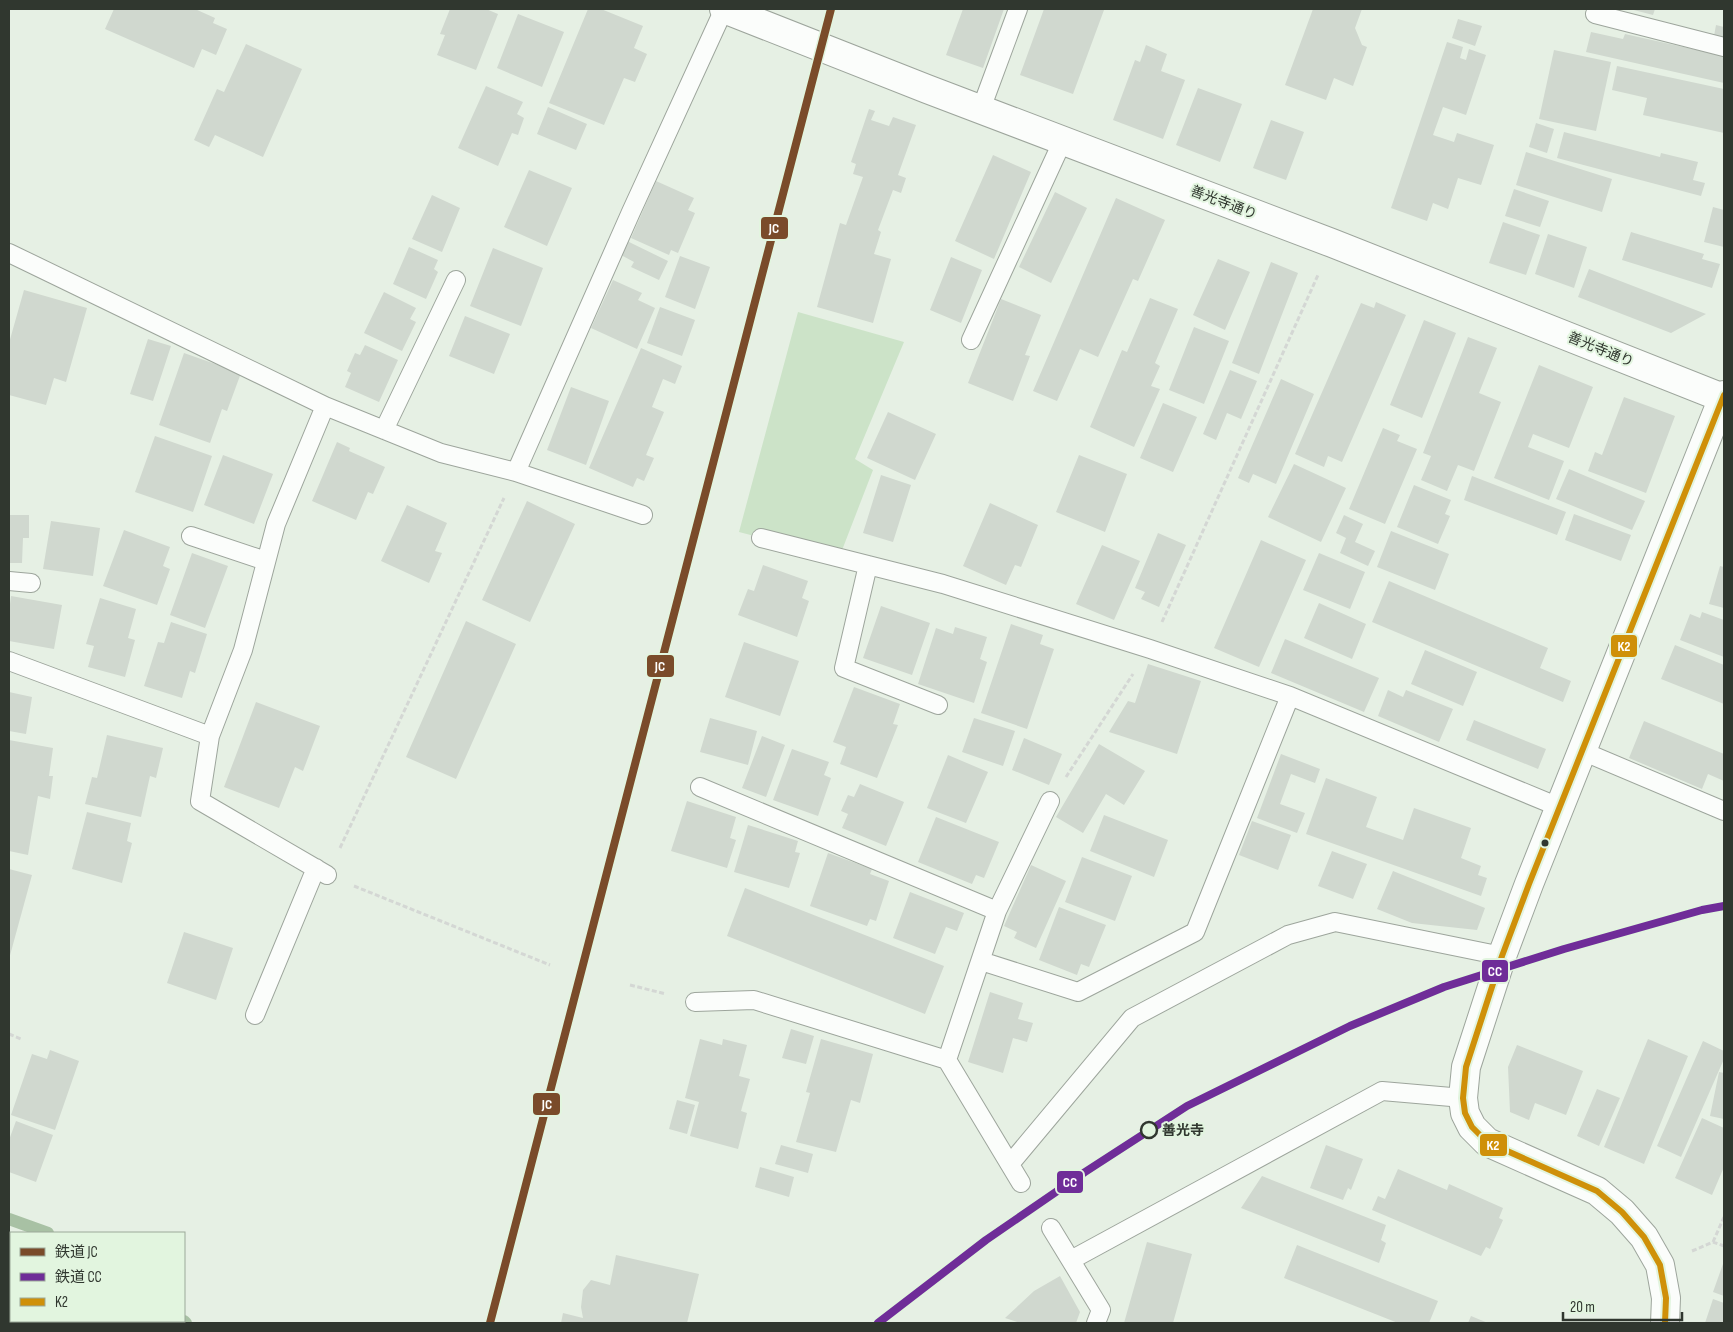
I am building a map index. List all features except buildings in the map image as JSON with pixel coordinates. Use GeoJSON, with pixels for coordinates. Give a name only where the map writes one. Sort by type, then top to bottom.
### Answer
{"type":"FeatureCollection","features":[{"type":"Feature","properties":{"kind":"main road","name":"善光寺通り"},"geometry":{"type":"LineString","coordinates":[[724,9],[1724,396]]}},
{"type":"Feature","properties":{"kind":"main road"},"geometry":{"type":"LineString","coordinates":[[1665,1323],[1666,1298],[1660,1266],[1644,1237],[1622,1212],[1597,1192],[1487,1142],[1472,1127],[1466,1113],[1463,1098],[1466,1067],[1502,956],[1559,807],[1724,396]]}},
{"type":"Feature","properties":{"kind":"lane"},"geometry":{"type":"LineString","coordinates":[[516,472],[631,212],[724,9]]}},
{"type":"Feature","properties":{"kind":"lane"},"geometry":{"type":"LineString","coordinates":[[982,110],[1018,9]]}},
{"type":"Feature","properties":{"kind":"lane"},"geometry":{"type":"LineString","coordinates":[[1595,14],[1724,47]]}},
{"type":"Feature","properties":{"kind":"lane"},"geometry":{"type":"LineString","coordinates":[[971,340],[1063,140]]}},
{"type":"Feature","properties":{"kind":"lane"},"geometry":{"type":"LineString","coordinates":[[9,254],[325,406],[441,453],[516,472],[643,515]]}},
{"type":"Feature","properties":{"kind":"lane"},"geometry":{"type":"LineString","coordinates":[[384,430],[456,280]]}},
{"type":"Feature","properties":{"kind":"lane"},"geometry":{"type":"LineString","coordinates":[[255,1015],[321,871],[200,802],[210,736],[242,650],[276,524],[325,406]]}},
{"type":"Feature","properties":{"kind":"lane"},"geometry":{"type":"LineString","coordinates":[[191,536],[266,561]]}},
{"type":"Feature","properties":{"kind":"lane"},"geometry":{"type":"LineString","coordinates":[[761,538],[943,584],[1150,649],[1290,696],[1559,807]]}},
{"type":"Feature","properties":{"kind":"lane"},"geometry":{"type":"LineString","coordinates":[[868,565],[844,668],[938,705]]}},
{"type":"Feature","properties":{"kind":"lane"},"geometry":{"type":"LineString","coordinates":[[9,581],[31,584]]}},
{"type":"Feature","properties":{"kind":"lane"},"geometry":{"type":"LineString","coordinates":[[9,661],[210,736]]}},
{"type":"Feature","properties":{"kind":"lane"},"geometry":{"type":"LineString","coordinates":[[982,961],[1078,992],[1195,932],[1290,696]]}},
{"type":"Feature","properties":{"kind":"lane"},"geometry":{"type":"LineString","coordinates":[[1582,750],[1724,811]]}},
{"type":"Feature","properties":{"kind":"lane"},"geometry":{"type":"LineString","coordinates":[[700,787],[997,911]]}},
{"type":"Feature","properties":{"kind":"lane"},"geometry":{"type":"LineString","coordinates":[[947,1060],[982,961],[997,911],[1050,801]]}},
{"type":"Feature","properties":{"kind":"lane"},"geometry":{"type":"LineString","coordinates":[[1010,1164],[1132,1018],[1288,935],[1335,922],[1502,956]]}},
{"type":"Feature","properties":{"kind":"lane"},"geometry":{"type":"LineString","coordinates":[[695,1002],[754,1000],[947,1060],[1021,1183]]}},
{"type":"Feature","properties":{"kind":"lane"},"geometry":{"type":"LineString","coordinates":[[1071,1260],[1382,1091],[1463,1098]]}},
{"type":"Feature","properties":{"kind":"lane"},"geometry":{"type":"LineString","coordinates":[[1050,1228],[1101,1310],[1096,1323]]}},
{"type":"Feature","properties":{"kind":"path"},"geometry":{"type":"LineString","coordinates":[[1050,801],[1150,649],[1332,243]]}},
{"type":"Feature","properties":{"kind":"path"},"geometry":{"type":"LineString","coordinates":[[516,472],[397,730],[321,871],[550,965]]}},
{"type":"Feature","properties":{"kind":"path"},"geometry":{"type":"LineString","coordinates":[[630,985],[695,1002]]}},
{"type":"Feature","properties":{"kind":"path"},"geometry":{"type":"LineString","coordinates":[[9,1034],[21,1039]]}},
{"type":"Feature","properties":{"kind":"path"},"geometry":{"type":"LineString","coordinates":[[1713,1242],[1724,1217]]}},
{"type":"Feature","properties":{"kind":"green space"},"geometry":{"type":"Polygon","coordinates":[[[798,312],[904,342],[855,459],[873,470],[839,558],[739,532],[798,312]]]}},
{"type":"Feature","properties":{"kind":"waterway"},"geometry":{"type":"LineString","coordinates":[[9,1219],[45,1232]]}},
{"type":"Feature","properties":{"kind":"rail line","name":"JC"},"geometry":{"type":"LineString","coordinates":[[490,1323],[831,9]]}},
{"type":"Feature","properties":{"kind":"rail line","name":"CC"},"geometry":{"type":"LineString","coordinates":[[878,1323],[986,1240],[1085,1172],[1187,1106],[1350,1026],[1444,987],[1564,949],[1702,910],[1724,906]]}},
{"type":"Feature","properties":{"kind":"transit line","name":"K2"},"geometry":{"type":"LineString","coordinates":[[1665,1323],[1666,1298],[1660,1265],[1644,1237],[1622,1212],[1597,1191],[1487,1142],[1472,1127],[1465,1113],[1463,1098],[1466,1067],[1502,956],[1724,395]]}},
{"type":"Feature","properties":{"kind":"place","name":"善光寺"},"geometry":{"type":"Point","coordinates":[1149,1130]}}]}
